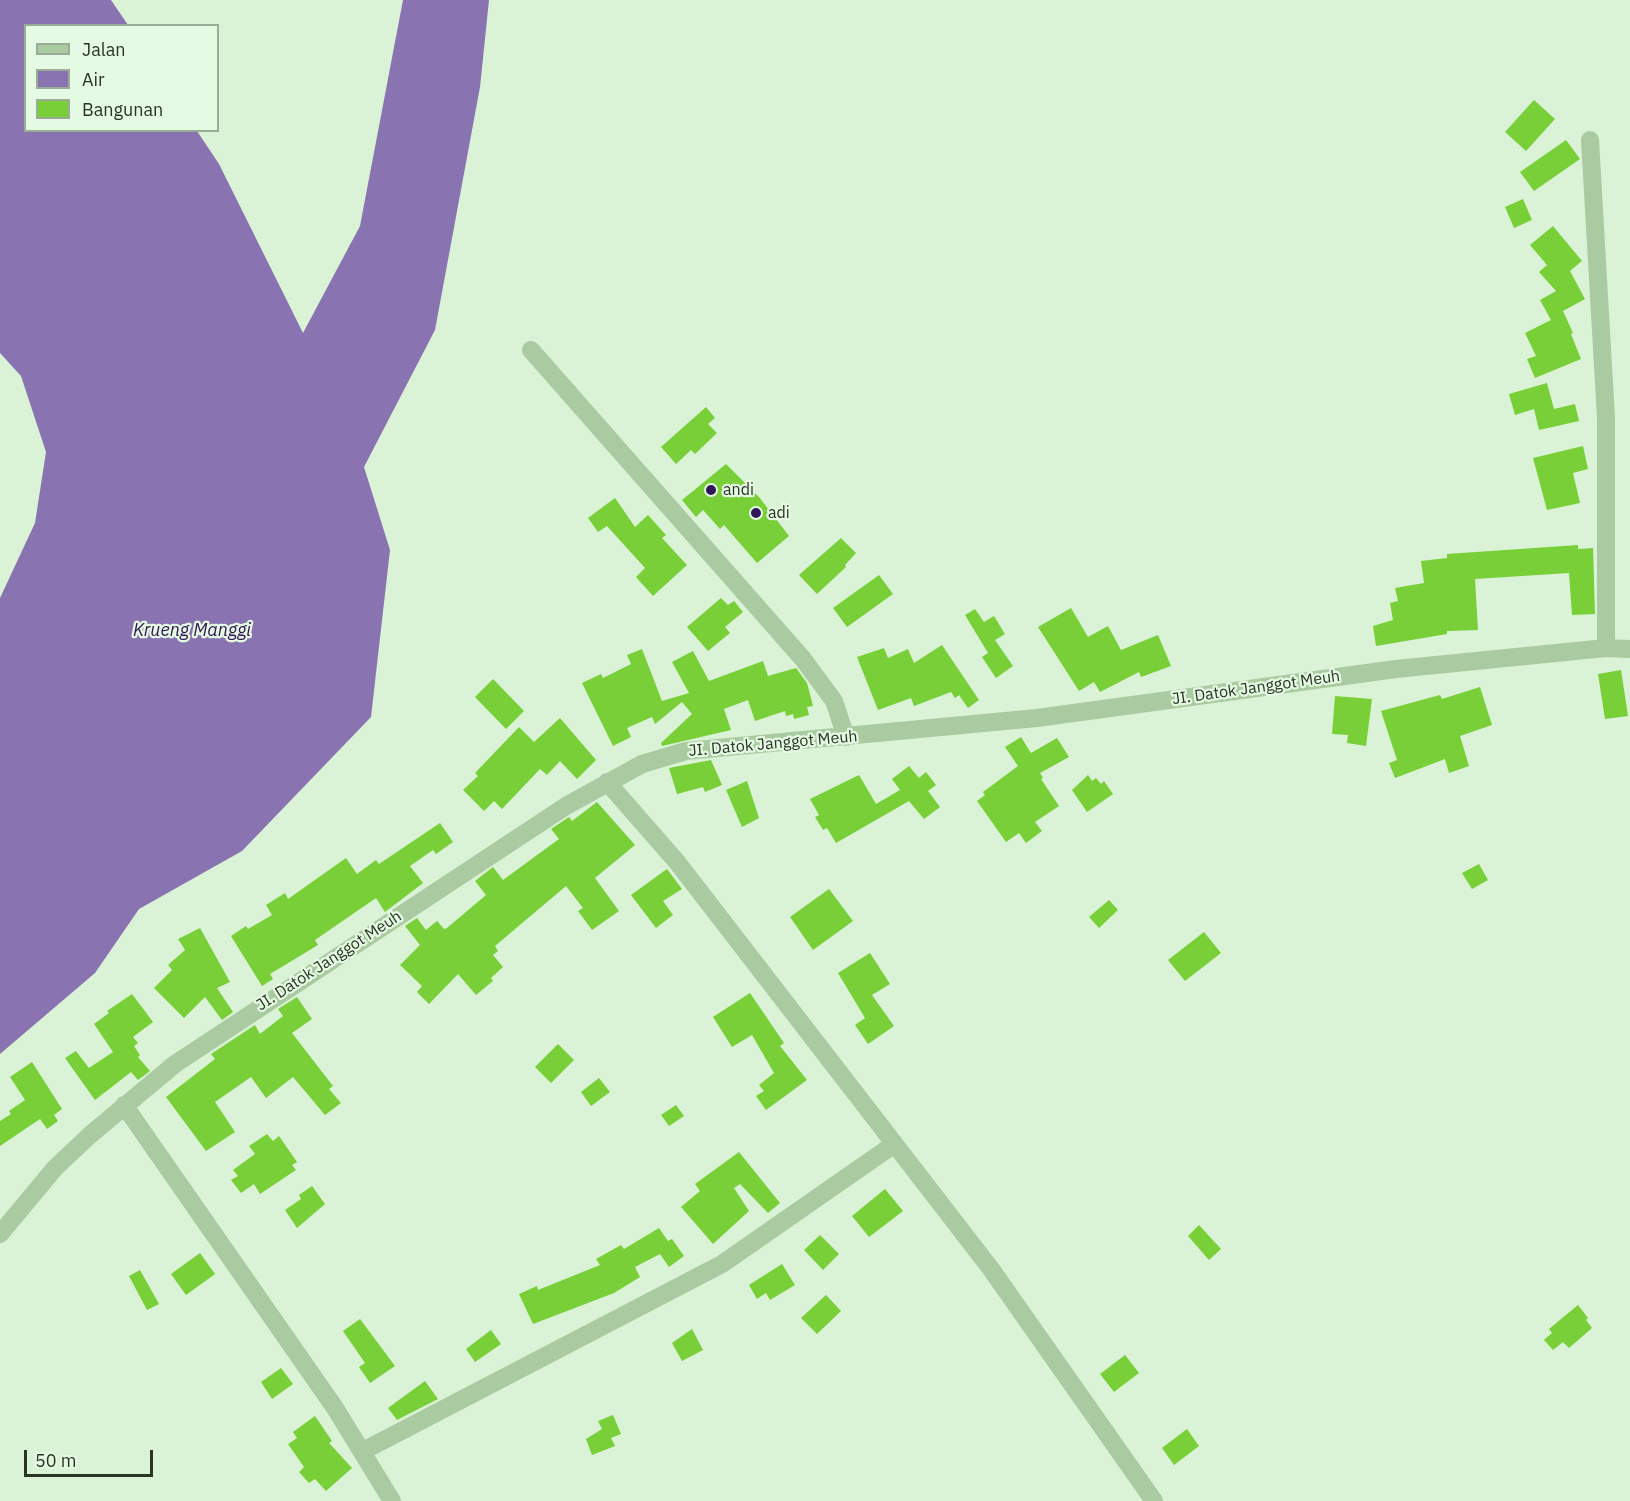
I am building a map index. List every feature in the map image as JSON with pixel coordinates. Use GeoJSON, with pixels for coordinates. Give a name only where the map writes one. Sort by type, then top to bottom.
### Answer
{"type":"FeatureCollection","features":[{"type":"Feature","properties":{"kind":"street"},"geometry":{"type":"LineString","coordinates":[[1590,140],[1606,418],[1606,648]]}},
{"type":"Feature","properties":{"kind":"street"},"geometry":{"type":"LineString","coordinates":[[531,350],[803,659],[834,701],[846,737]]}},
{"type":"Feature","properties":{"kind":"street","name":"JI. Datok Janggot Meuh"},"geometry":{"type":"LineString","coordinates":[[0,1234],[55,1168],[124,1105],[175,1064],[250,1012],[607,782],[642,764],[686,751],[1037,718],[1396,669],[1606,648],[1630,649]]}},
{"type":"Feature","properties":{"kind":"street"},"geometry":{"type":"LineString","coordinates":[[607,782],[677,862],[893,1145],[991,1269],[1155,1501]]}},
{"type":"Feature","properties":{"kind":"street"},"geometry":{"type":"LineString","coordinates":[[124,1105],[363,1451],[392,1501]]}},
{"type":"Feature","properties":{"kind":"street"},"geometry":{"type":"LineString","coordinates":[[363,1451],[722,1264],[893,1145]]}},
{"type":"Feature","properties":{"kind":"water","name":"Krueng Manggi"},"geometry":{"type":"Polygon","coordinates":[[[0,0],[111,0],[127,24],[24,24],[24,132],[198,132],[219,164],[303,333],[360,226],[403,0],[489,0],[480,87],[435,330],[364,467],[390,550],[371,717],[242,851],[139,909],[95,973],[0,1054],[0,598],[35,523],[46,452],[21,376],[0,353],[0,0]]]}},
{"type":"Feature","properties":{"kind":"building"},"geometry":{"type":"Polygon","coordinates":[[[1534,100],[1555,119],[1526,151],[1505,132],[1534,100]]]}},
{"type":"Feature","properties":{"kind":"building"},"geometry":{"type":"Polygon","coordinates":[[[1566,140],[1580,159],[1534,191],[1520,172],[1566,140]]]}},
{"type":"Feature","properties":{"kind":"building"},"geometry":{"type":"Polygon","coordinates":[[[1523,199],[1532,220],[1514,228],[1505,207],[1523,199]]]}},
{"type":"Feature","properties":{"kind":"building"},"geometry":{"type":"Polygon","coordinates":[[[1553,226],[1582,261],[1570,271],[1585,299],[1563,311],[1581,359],[1535,378],[1527,359],[1536,356],[1525,333],[1551,320],[1540,300],[1556,291],[1539,272],[1547,265],[1530,245],[1553,226]]]}},
{"type":"Feature","properties":{"kind":"building"},"geometry":{"type":"Polygon","coordinates":[[[1547,383],[1554,409],[1575,404],[1579,421],[1539,430],[1534,409],[1515,415],[1509,394],[1547,383]]]}},
{"type":"Feature","properties":{"kind":"building"},"geometry":{"type":"Polygon","coordinates":[[[706,407],[715,418],[708,424],[717,433],[695,454],[691,450],[676,464],[661,447],[706,407]]]}},
{"type":"Feature","properties":{"kind":"building"},"geometry":{"type":"Polygon","coordinates":[[[1583,446],[1588,469],[1573,473],[1580,503],[1547,510],[1533,458],[1583,446]]]}},
{"type":"Feature","properties":{"kind":"building"},"geometry":{"type":"Polygon","coordinates":[[[726,464],[759,497],[789,536],[757,563],[724,525],[720,529],[703,510],[696,517],[682,500],[726,464]]]}},
{"type":"Feature","properties":{"kind":"building"},"geometry":{"type":"Polygon","coordinates":[[[615,498],[635,527],[648,515],[666,535],[662,538],[687,565],[653,596],[636,577],[645,568],[607,526],[598,532],[588,518],[615,498]]]}},
{"type":"Feature","properties":{"kind":"building"},"geometry":{"type":"Polygon","coordinates":[[[841,538],[856,553],[845,565],[846,567],[817,594],[799,575],[841,538]]]}},
{"type":"Feature","properties":{"kind":"building"},"geometry":{"type":"Polygon","coordinates":[[[1578,545],[1578,549],[1593,548],[1595,614],[1572,615],[1569,573],[1475,579],[1478,630],[1447,631],[1447,634],[1376,646],[1373,626],[1393,620],[1390,603],[1398,601],[1395,588],[1424,583],[1421,561],[1447,558],[1447,554],[1578,545]]]}},
{"type":"Feature","properties":{"kind":"building"},"geometry":{"type":"Polygon","coordinates":[[[879,575],[893,594],[847,627],[833,608],[879,575]]]}},
{"type":"Feature","properties":{"kind":"building"},"geometry":{"type":"Polygon","coordinates":[[[721,598],[728,605],[734,601],[743,612],[725,627],[730,633],[708,651],[687,627],[721,598]]]}},
{"type":"Feature","properties":{"kind":"building"},"geometry":{"type":"Polygon","coordinates":[[[1071,608],[1088,637],[1108,626],[1121,650],[1158,635],[1171,666],[1141,677],[1139,672],[1100,692],[1094,682],[1079,691],[1038,627],[1071,608]]]}},
{"type":"Feature","properties":{"kind":"building"},"geometry":{"type":"Polygon","coordinates":[[[975,609],[984,622],[994,616],[1005,634],[995,640],[1013,666],[996,678],[982,657],[988,653],[965,615],[975,609]]]}},
{"type":"Feature","properties":{"kind":"building"},"geometry":{"type":"Polygon","coordinates":[[[942,645],[979,700],[968,708],[959,695],[955,698],[951,692],[914,706],[911,698],[878,710],[857,657],[884,648],[888,658],[908,649],[914,663],[942,645]]]}},
{"type":"Feature","properties":{"kind":"building"},"geometry":{"type":"Polygon","coordinates":[[[642,649],[662,701],[689,693],[672,662],[693,651],[709,681],[763,661],[768,676],[796,668],[807,683],[813,706],[807,707],[809,715],[794,719],[793,714],[786,716],[785,711],[755,721],[748,700],[724,709],[731,730],[662,746],[661,743],[692,714],[682,702],[655,724],[652,717],[627,728],[631,737],[613,746],[582,683],[601,674],[603,678],[631,664],[627,655],[642,649]]]}},
{"type":"Feature","properties":{"kind":"building"},"geometry":{"type":"Polygon","coordinates":[[[1621,670],[1628,716],[1605,719],[1598,674],[1621,670]]]}},
{"type":"Feature","properties":{"kind":"building"},"geometry":{"type":"Polygon","coordinates":[[[493,679],[524,711],[506,729],[475,697],[493,679]]]}},
{"type":"Feature","properties":{"kind":"building"},"geometry":{"type":"Polygon","coordinates":[[[1480,687],[1492,725],[1460,736],[1469,766],[1449,773],[1445,759],[1395,778],[1389,763],[1397,760],[1381,711],[1440,695],[1442,699],[1480,687]]]}},
{"type":"Feature","properties":{"kind":"building"},"geometry":{"type":"Polygon","coordinates":[[[1335,696],[1372,699],[1366,746],[1347,743],[1348,735],[1332,734],[1335,696]]]}},
{"type":"Feature","properties":{"kind":"building"},"geometry":{"type":"Polygon","coordinates":[[[560,718],[596,760],[577,779],[560,761],[547,775],[540,769],[502,809],[494,801],[484,811],[463,790],[478,776],[475,773],[519,727],[534,742],[560,718]]]}},
{"type":"Feature","properties":{"kind":"building"},"geometry":{"type":"Polygon","coordinates":[[[1021,737],[1031,753],[1057,738],[1069,757],[1040,773],[1043,778],[1041,779],[1059,806],[1035,822],[1042,831],[1026,843],[1019,833],[1006,842],[977,801],[985,795],[983,792],[1018,766],[1005,747],[1021,737]]]}},
{"type":"Feature","properties":{"kind":"building"},"geometry":{"type":"Polygon","coordinates":[[[711,760],[722,785],[705,792],[703,787],[677,794],[669,768],[711,760]]]}},
{"type":"Feature","properties":{"kind":"building"},"geometry":{"type":"Polygon","coordinates":[[[909,766],[919,778],[926,772],[936,785],[928,791],[940,807],[924,819],[909,801],[836,843],[827,828],[823,830],[815,817],[819,815],[810,799],[859,775],[876,804],[900,790],[892,779],[909,766]]]}},
{"type":"Feature","properties":{"kind":"building"},"geometry":{"type":"Polygon","coordinates":[[[1088,775],[1092,781],[1096,778],[1101,784],[1104,781],[1113,794],[1087,812],[1072,790],[1088,775]]]}},
{"type":"Feature","properties":{"kind":"building"},"geometry":{"type":"Polygon","coordinates":[[[747,781],[759,818],[742,827],[726,790],[747,781]]]}},
{"type":"Feature","properties":{"kind":"building"},"geometry":{"type":"Polygon","coordinates":[[[597,802],[635,845],[595,878],[619,911],[592,930],[578,911],[583,908],[566,886],[495,946],[498,951],[493,955],[503,967],[491,978],[493,981],[476,995],[458,974],[429,1004],[417,992],[422,986],[400,965],[420,945],[405,926],[417,918],[426,930],[437,921],[444,929],[447,928],[486,895],[475,881],[493,867],[503,880],[559,839],[551,829],[569,817],[572,821],[597,802]]]}},
{"type":"Feature","properties":{"kind":"building"},"geometry":{"type":"Polygon","coordinates":[[[440,823],[453,842],[436,854],[433,850],[410,866],[423,883],[385,912],[376,898],[315,940],[318,945],[270,974],[273,979],[262,986],[231,936],[246,926],[248,929],[272,915],[266,905],[285,893],[288,899],[346,858],[357,874],[376,860],[379,864],[440,823]]]}},
{"type":"Feature","properties":{"kind":"building"},"geometry":{"type":"Polygon","coordinates":[[[1479,864],[1488,880],[1472,889],[1462,873],[1479,864]]]}},
{"type":"Feature","properties":{"kind":"building"},"geometry":{"type":"Polygon","coordinates":[[[667,869],[682,889],[663,901],[673,915],[656,928],[631,895],[667,869]]]}},
{"type":"Feature","properties":{"kind":"building"},"geometry":{"type":"Polygon","coordinates":[[[829,889],[853,921],[813,950],[790,917],[829,889]]]}},
{"type":"Feature","properties":{"kind":"building"},"geometry":{"type":"Polygon","coordinates":[[[1109,900],[1118,910],[1099,928],[1089,917],[1109,900]]]}},
{"type":"Feature","properties":{"kind":"building"},"geometry":{"type":"Polygon","coordinates":[[[200,928],[230,982],[217,988],[233,1012],[222,1020],[205,997],[184,1018],[154,988],[172,970],[168,965],[185,950],[178,939],[200,928]]]}},
{"type":"Feature","properties":{"kind":"building"},"geometry":{"type":"Polygon","coordinates":[[[1204,932],[1221,953],[1185,981],[1168,960],[1204,932]]]}},
{"type":"Feature","properties":{"kind":"building"},"geometry":{"type":"Polygon","coordinates":[[[870,953],[890,984],[872,995],[894,1026],[868,1044],[855,1025],[865,1018],[838,973],[870,953]]]}},
{"type":"Feature","properties":{"kind":"building"},"geometry":{"type":"Polygon","coordinates":[[[750,993],[784,1043],[780,1046],[807,1080],[766,1110],[756,1096],[764,1091],[759,1085],[774,1073],[752,1035],[732,1047],[713,1017],[750,993]]]}},
{"type":"Feature","properties":{"kind":"building"},"geometry":{"type":"Polygon","coordinates":[[[132,994],[153,1022],[133,1037],[138,1043],[134,1046],[140,1055],[138,1057],[150,1071],[138,1080],[131,1072],[95,1100],[65,1058],[76,1051],[89,1068],[113,1052],[94,1024],[109,1013],[107,1011],[132,994]]]}},
{"type":"Feature","properties":{"kind":"building"},"geometry":{"type":"Polygon","coordinates":[[[297,997],[312,1019],[292,1033],[333,1086],[329,1089],[341,1103],[325,1115],[293,1077],[266,1098],[251,1077],[215,1102],[235,1132],[206,1151],[166,1097],[215,1059],[211,1054],[255,1025],[260,1034],[283,1016],[278,1009],[297,997]]]}},
{"type":"Feature","properties":{"kind":"building"},"geometry":{"type":"Polygon","coordinates":[[[558,1044],[574,1060],[551,1083],[535,1067],[558,1044]]]}},
{"type":"Feature","properties":{"kind":"building"},"geometry":{"type":"Polygon","coordinates":[[[32,1062],[62,1109],[54,1115],[58,1121],[47,1129],[40,1119],[0,1146],[0,1121],[11,1114],[9,1111],[25,1100],[10,1077],[32,1062]]]}},
{"type":"Feature","properties":{"kind":"building"},"geometry":{"type":"Polygon","coordinates":[[[599,1078],[610,1092],[591,1106],[581,1092],[599,1078]]]}},
{"type":"Feature","properties":{"kind":"building"},"geometry":{"type":"Polygon","coordinates":[[[676,1105],[684,1116],[669,1126],[661,1115],[676,1105]]]}},
{"type":"Feature","properties":{"kind":"building"},"geometry":{"type":"Polygon","coordinates":[[[267,1134],[273,1141],[279,1136],[297,1162],[292,1165],[296,1170],[260,1194],[254,1184],[241,1193],[231,1180],[238,1176],[233,1170],[255,1154],[249,1146],[267,1134]]]}},
{"type":"Feature","properties":{"kind":"building"},"geometry":{"type":"Polygon","coordinates":[[[739,1152],[780,1203],[768,1213],[740,1184],[734,1188],[749,1211],[713,1244],[681,1207],[700,1191],[695,1184],[739,1152]]]}},
{"type":"Feature","properties":{"kind":"building"},"geometry":{"type":"Polygon","coordinates":[[[312,1186],[325,1204],[297,1228],[285,1210],[301,1199],[299,1195],[312,1186]]]}},
{"type":"Feature","properties":{"kind":"building"},"geometry":{"type":"Polygon","coordinates":[[[885,1189],[903,1211],[869,1237],[852,1216],[885,1189]]]}},
{"type":"Feature","properties":{"kind":"building"},"geometry":{"type":"Polygon","coordinates":[[[1199,1225],[1221,1249],[1209,1260],[1188,1236],[1199,1225]]]}},
{"type":"Feature","properties":{"kind":"building"},"geometry":{"type":"Polygon","coordinates":[[[659,1228],[668,1241],[672,1239],[684,1256],[669,1267],[660,1254],[635,1267],[640,1277],[614,1293],[533,1324],[519,1294],[537,1286],[538,1290],[600,1265],[596,1259],[621,1245],[624,1249],[659,1228]]]}},
{"type":"Feature","properties":{"kind":"building"},"geometry":{"type":"Polygon","coordinates":[[[820,1235],[839,1254],[823,1270],[804,1250],[820,1235]]]}},
{"type":"Feature","properties":{"kind":"building"},"geometry":{"type":"Polygon","coordinates":[[[200,1253],[215,1274],[186,1295],[171,1274],[200,1253]]]}},
{"type":"Feature","properties":{"kind":"building"},"geometry":{"type":"Polygon","coordinates":[[[782,1264],[795,1285],[770,1300],[766,1293],[757,1299],[749,1285],[782,1264]]]}},
{"type":"Feature","properties":{"kind":"building"},"geometry":{"type":"Polygon","coordinates":[[[140,1270],[159,1304],[147,1310],[129,1276],[140,1270]]]}},
{"type":"Feature","properties":{"kind":"building"},"geometry":{"type":"Polygon","coordinates":[[[826,1295],[841,1311],[817,1334],[801,1318],[826,1295]]]}},
{"type":"Feature","properties":{"kind":"building"},"geometry":{"type":"Polygon","coordinates":[[[1578,1305],[1592,1328],[1569,1348],[1563,1342],[1553,1350],[1544,1340],[1552,1333],[1549,1329],[1578,1305]]]}},
{"type":"Feature","properties":{"kind":"building"},"geometry":{"type":"Polygon","coordinates":[[[360,1319],[395,1366],[370,1383],[359,1367],[365,1363],[343,1331],[360,1319]]]}},
{"type":"Feature","properties":{"kind":"building"},"geometry":{"type":"Polygon","coordinates":[[[692,1329],[703,1350],[682,1361],[672,1343],[692,1329]]]}},
{"type":"Feature","properties":{"kind":"building"},"geometry":{"type":"Polygon","coordinates":[[[491,1330],[501,1344],[475,1362],[466,1349],[491,1330]]]}},
{"type":"Feature","properties":{"kind":"building"},"geometry":{"type":"Polygon","coordinates":[[[1125,1355],[1139,1373],[1114,1392],[1100,1374],[1125,1355]]]}},
{"type":"Feature","properties":{"kind":"building"},"geometry":{"type":"Polygon","coordinates":[[[281,1368],[293,1384],[272,1399],[261,1382],[281,1368]]]}},
{"type":"Feature","properties":{"kind":"building"},"geometry":{"type":"Polygon","coordinates":[[[425,1381],[438,1399],[397,1420],[388,1408],[425,1381]]]}},
{"type":"Feature","properties":{"kind":"building"},"geometry":{"type":"Polygon","coordinates":[[[613,1415],[621,1434],[611,1438],[615,1446],[592,1455],[586,1439],[602,1429],[598,1421],[613,1415]]]}},
{"type":"Feature","properties":{"kind":"building"},"geometry":{"type":"Polygon","coordinates":[[[315,1416],[332,1441],[329,1443],[352,1468],[326,1491],[315,1479],[309,1483],[299,1472],[304,1467],[288,1444],[297,1438],[293,1432],[315,1416]]]}},
{"type":"Feature","properties":{"kind":"building"},"geometry":{"type":"Polygon","coordinates":[[[1187,1429],[1199,1446],[1174,1465],[1162,1448],[1187,1429]]]}},
{"type":"Feature","properties":{"kind":"place","name":"andi"},"geometry":{"type":"Point","coordinates":[711,490]}},
{"type":"Feature","properties":{"kind":"place","name":"adi"},"geometry":{"type":"Point","coordinates":[756,513]}}]}
